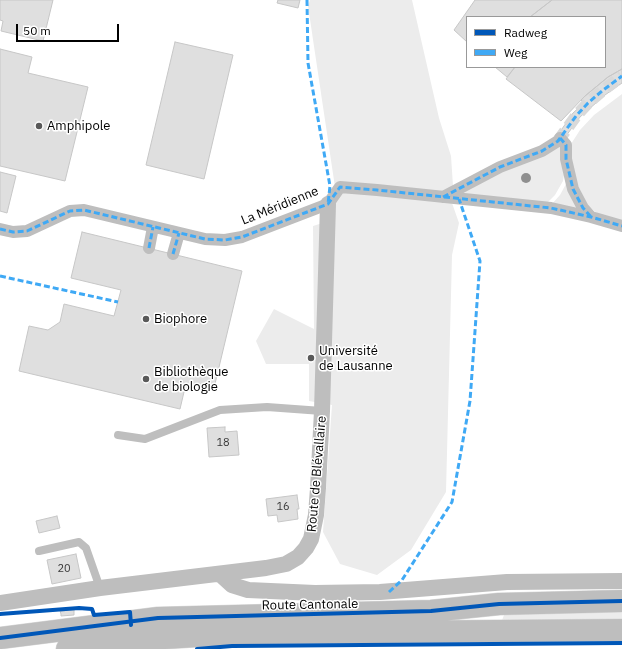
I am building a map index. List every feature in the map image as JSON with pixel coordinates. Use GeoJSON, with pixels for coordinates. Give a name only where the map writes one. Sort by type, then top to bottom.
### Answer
{"type":"FeatureCollection","features":[{"type":"Feature","properties":{"kind":"main road","name":"Route Cantonale"},"geometry":{"type":"LineString","coordinates":[[0,638],[158,618],[431,612],[499,604],[622,601]]}},
{"type":"Feature","properties":{"kind":"main road"},"geometry":{"type":"LineString","coordinates":[[475,632],[496,620],[499,615],[499,604]]}},
{"type":"Feature","properties":{"kind":"main road","name":"Route Cantonale"},"geometry":{"type":"LineString","coordinates":[[68,649],[133,640],[246,633],[622,630]]}},
{"type":"Feature","properties":{"kind":"street"},"geometry":{"type":"LineString","coordinates":[[443,197],[500,167],[542,151],[559,140],[566,145],[566,159],[572,189],[583,208],[591,217]]}},
{"type":"Feature","properties":{"kind":"street","name":"La Méridienne"},"geometry":{"type":"LineString","coordinates":[[0,229],[14,232],[27,231],[70,212],[84,210],[204,239],[225,240],[242,236],[328,204],[340,188],[443,197]]}},
{"type":"Feature","properties":{"kind":"street"},"geometry":{"type":"LineString","coordinates":[[443,197],[551,208],[622,226]]}},
{"type":"Feature","properties":{"kind":"street","name":"Route de Blévallaire"},"geometry":{"type":"LineString","coordinates":[[0,603],[100,588],[266,568],[286,564],[298,558],[311,539],[316,515],[322,411],[328,204]]}},
{"type":"Feature","properties":{"kind":"street"},"geometry":{"type":"LineString","coordinates":[[148,248],[153,227]]}},
{"type":"Feature","properties":{"kind":"street"},"geometry":{"type":"LineString","coordinates":[[173,254],[179,233]]}},
{"type":"Feature","properties":{"kind":"street"},"geometry":{"type":"LineString","coordinates":[[220,574],[232,585],[248,590],[315,593],[380,592],[507,582],[622,581]]}},
{"type":"Feature","properties":{"kind":"lane"},"geometry":{"type":"LineString","coordinates":[[118,435],[145,439],[220,410],[267,407],[322,411]]}},
{"type":"Feature","properties":{"kind":"lane"},"geometry":{"type":"LineString","coordinates":[[39,551],[80,542],[86,548],[100,588]]}},
{"type":"Feature","properties":{"kind":"shaded area"},"geometry":{"type":"Polygon","coordinates":[[[310,0],[412,0],[439,118],[451,156],[453,186],[452,203],[459,223],[452,255],[446,492],[411,550],[377,575],[340,564],[323,532],[332,405],[309,401],[309,364],[266,364],[256,341],[274,309],[314,329],[313,226],[335,219],[335,187],[308,6],[310,0]]]}},
{"type":"Feature","properties":{"kind":"shaded area"},"geometry":{"type":"Polygon","coordinates":[[[622,94],[622,221],[597,213],[588,206],[571,172],[571,144],[580,130],[594,115],[622,94]]]}},
{"type":"Feature","properties":{"kind":"shaded area"},"geometry":{"type":"Polygon","coordinates":[[[561,145],[564,175],[563,181],[555,195],[546,204],[459,196],[476,181],[561,145]]]}},
{"type":"Feature","properties":{"kind":"shaded area"},"geometry":{"type":"Polygon","coordinates":[[[566,184],[578,207],[575,208],[551,205],[560,195],[566,184]]]}},
{"type":"Feature","properties":{"kind":"shaded area"},"geometry":{"type":"Polygon","coordinates":[[[622,606],[622,622],[501,623],[504,615],[622,606]]]}},
{"type":"Feature","properties":{"kind":"building"},"geometry":{"type":"Polygon","coordinates":[[[0,0],[53,0],[43,41],[1,31],[3,21],[0,20],[0,0]]]}},
{"type":"Feature","properties":{"kind":"building"},"geometry":{"type":"Polygon","coordinates":[[[278,0],[300,0],[298,8],[277,3],[278,0]]]}},
{"type":"Feature","properties":{"kind":"building"},"geometry":{"type":"Polygon","coordinates":[[[475,0],[552,0],[531,16],[466,16],[466,41],[454,30],[475,0]]]}},
{"type":"Feature","properties":{"kind":"building"},"geometry":{"type":"Polygon","coordinates":[[[552,0],[622,0],[622,69],[608,77],[585,96],[561,121],[506,79],[514,68],[606,68],[606,16],[531,16],[552,0]]]}},
{"type":"Feature","properties":{"kind":"building"},"geometry":{"type":"Polygon","coordinates":[[[175,42],[233,55],[204,179],[146,165],[175,42]]]}},
{"type":"Feature","properties":{"kind":"building","name":"Amphipole"},"geometry":{"type":"Polygon","coordinates":[[[0,49],[32,57],[28,73],[88,87],[65,181],[0,166],[0,49]]]}},
{"type":"Feature","properties":{"kind":"building"},"geometry":{"type":"Polygon","coordinates":[[[496,68],[514,68],[507,77],[496,68]]]}},
{"type":"Feature","properties":{"kind":"building"},"geometry":{"type":"Polygon","coordinates":[[[622,69],[622,83],[605,95],[580,117],[560,144],[555,139],[573,113],[584,103],[581,100],[608,77],[622,69]]]}},
{"type":"Feature","properties":{"kind":"building"},"geometry":{"type":"Polygon","coordinates":[[[0,172],[16,176],[7,213],[0,211],[0,172]]]}},
{"type":"Feature","properties":{"kind":"building","name":"Biophore"},"geometry":{"type":"Polygon","coordinates":[[[82,232],[242,271],[214,388],[196,383],[184,392],[180,409],[19,371],[29,326],[48,330],[60,322],[64,304],[114,316],[121,290],[71,278],[82,232]]]}},
{"type":"Feature","properties":{"kind":"building"},"geometry":{"type":"Polygon","coordinates":[[[225,427],[225,432],[237,431],[239,455],[209,457],[207,428],[225,427]]]}},
{"type":"Feature","properties":{"kind":"building"},"geometry":{"type":"Polygon","coordinates":[[[297,495],[299,509],[297,509],[298,519],[278,522],[277,515],[268,516],[266,499],[297,495]]]}},
{"type":"Feature","properties":{"kind":"building"},"geometry":{"type":"Polygon","coordinates":[[[57,516],[60,528],[39,533],[36,521],[57,516]]]}},
{"type":"Feature","properties":{"kind":"building"},"geometry":{"type":"Polygon","coordinates":[[[76,554],[81,578],[52,584],[47,560],[76,554]]]}},
{"type":"Feature","properties":{"kind":"building"},"geometry":{"type":"Polygon","coordinates":[[[74,610],[74,615],[61,616],[60,611],[74,610]]]}},
{"type":"Feature","properties":{"kind":"tunnel"},"geometry":{"type":"LineString","coordinates":[[558,141],[576,116],[588,103],[622,76]]}},
{"type":"Feature","properties":{"kind":"marked path"},"geometry":{"type":"LineString","coordinates":[[307,0],[308,63],[330,186],[328,204]]}},
{"type":"Feature","properties":{"kind":"marked path"},"geometry":{"type":"LineString","coordinates":[[443,197],[500,167],[542,151],[558,141],[576,116],[588,103],[622,76]]}},
{"type":"Feature","properties":{"kind":"marked path"},"geometry":{"type":"LineString","coordinates":[[560,138],[566,145],[566,159],[573,189],[583,208],[591,217]]}},
{"type":"Feature","properties":{"kind":"marked path"},"geometry":{"type":"LineString","coordinates":[[0,229],[13,232],[27,231],[70,211],[84,210],[205,239],[225,240],[242,237],[328,204],[340,187],[551,208],[622,226]]}},
{"type":"Feature","properties":{"kind":"marked path"},"geometry":{"type":"LineString","coordinates":[[389,592],[402,580],[452,502],[470,401],[480,261],[459,199]]}},
{"type":"Feature","properties":{"kind":"marked path"},"geometry":{"type":"LineString","coordinates":[[149,248],[153,227]]}},
{"type":"Feature","properties":{"kind":"marked path"},"geometry":{"type":"LineString","coordinates":[[173,254],[179,233]]}},
{"type":"Feature","properties":{"kind":"marked path"},"geometry":{"type":"LineString","coordinates":[[0,276],[118,302]]}},
{"type":"Feature","properties":{"kind":"cycle path"},"geometry":{"type":"LineString","coordinates":[[0,638],[158,618],[431,611],[499,604],[622,601]]}},
{"type":"Feature","properties":{"kind":"cycle path"},"geometry":{"type":"LineString","coordinates":[[0,614],[79,608],[92,609],[94,615],[130,612],[131,625]]}},
{"type":"Feature","properties":{"kind":"cycle path"},"geometry":{"type":"LineString","coordinates":[[197,649],[232,646],[622,643]]}},
{"type":"Feature","properties":{"kind":"place","name":"Amphipole"},"geometry":{"type":"Point","coordinates":[39,126]}},
{"type":"Feature","properties":{"kind":"place","name":"Biophore"},"geometry":{"type":"Point","coordinates":[146,319]}},
{"type":"Feature","properties":{"kind":"place","name":"Université de Lausanne"},"geometry":{"type":"Point","coordinates":[311,358]}},
{"type":"Feature","properties":{"kind":"place","name":"Bibliothèque de biologie"},"geometry":{"type":"Point","coordinates":[146,379]}}]}
